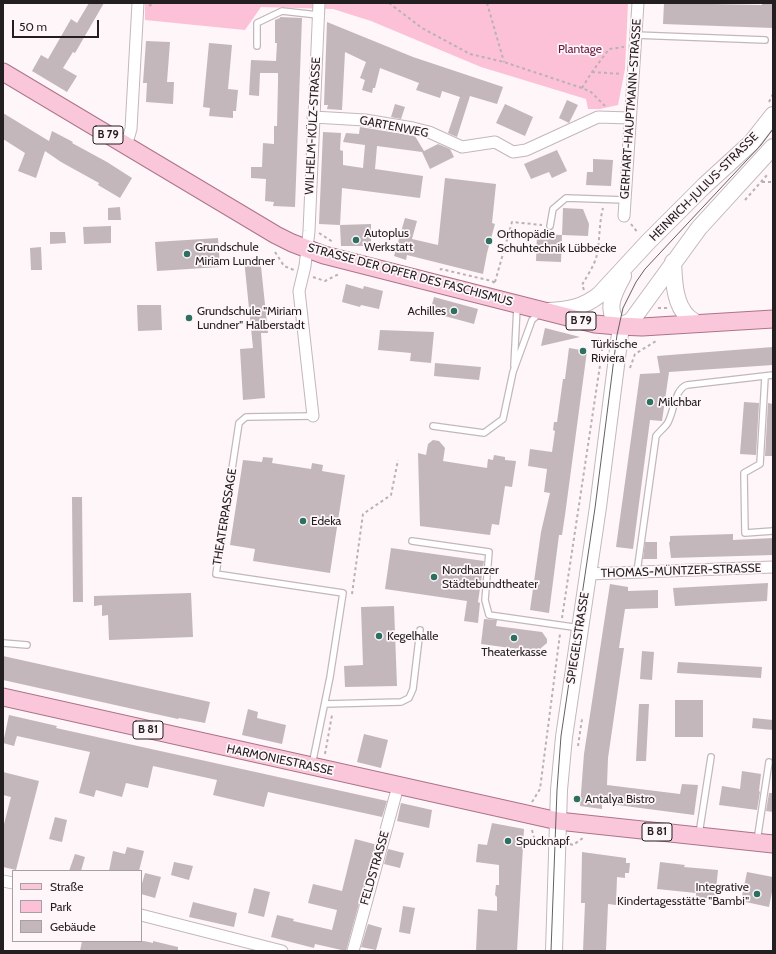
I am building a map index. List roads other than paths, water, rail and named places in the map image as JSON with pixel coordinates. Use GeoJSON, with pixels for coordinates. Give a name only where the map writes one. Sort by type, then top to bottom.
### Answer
{"type":"FeatureCollection","features":[{"type":"Feature","properties":{"kind":"main road","name":"STRASSE DER OPFER DES FASCHISMUS"},"geometry":{"type":"LineString","coordinates":[[3,72],[276,235],[307,249],[336,258],[588,323],[621,326]]}},
{"type":"Feature","properties":{"kind":"main road","name":"B 79"},"geometry":{"type":"LineString","coordinates":[[621,326],[642,327],[773,319]]}},
{"type":"Feature","properties":{"kind":"main road","name":"HARMONIESTRASSE"},"geometry":{"type":"LineString","coordinates":[[3,697],[318,762],[398,786],[558,821]]}},
{"type":"Feature","properties":{"kind":"main road","name":"B 81"},"geometry":{"type":"LineString","coordinates":[[558,821],[765,844]]}},
{"type":"Feature","properties":{"kind":"street"},"geometry":{"type":"LineString","coordinates":[[126,146],[131,129],[138,3]]}},
{"type":"Feature","properties":{"kind":"street","name":"WILHELM-KÜLZ-STRASSE"},"geometry":{"type":"LineString","coordinates":[[307,249],[319,3]]}},
{"type":"Feature","properties":{"kind":"street","name":"GERHART-HAUPTMANN-STRASSE"},"geometry":{"type":"LineString","coordinates":[[624,216],[638,3]]}},
{"type":"Feature","properties":{"kind":"street","name":"HEINRICH-JULIUS-STRASSE"},"geometry":{"type":"LineString","coordinates":[[541,311],[576,308],[590,302],[599,295],[704,186],[751,143],[773,115]]}},
{"type":"Feature","properties":{"kind":"street","name":"GARTENWEG"},"geometry":{"type":"LineString","coordinates":[[313,117],[365,120],[413,128],[429,132],[462,147],[495,142],[513,152],[526,150],[598,117],[630,118]]}},
{"type":"Feature","properties":{"kind":"street","name":"HEINRICH-JULIUS-STRASSE"},"geometry":{"type":"LineString","coordinates":[[634,257],[618,286],[611,307],[614,320],[621,326],[631,321],[699,228],[773,147]]}},
{"type":"Feature","properties":{"kind":"street","name":"THEATERPASSAGE"},"geometry":{"type":"LineString","coordinates":[[307,249],[299,296],[313,416]]}},
{"type":"Feature","properties":{"kind":"street"},"geometry":{"type":"LineString","coordinates":[[673,262],[675,288],[680,307],[688,317],[699,324]]}},
{"type":"Feature","properties":{"kind":"street","name":"SPIEGELSTRASSE"},"geometry":{"type":"LineString","coordinates":[[554,951],[559,790],[564,736],[598,508],[621,326]]}},
{"type":"Feature","properties":{"kind":"street","name":"THOMAS-MÜNTZER-STRASSE"},"geometry":{"type":"LineString","coordinates":[[588,574],[773,567]]}},
{"type":"Feature","properties":{"kind":"street","name":"FELDSTRASSE"},"geometry":{"type":"LineString","coordinates":[[353,951],[398,786]]}},
{"type":"Feature","properties":{"kind":"street"},"geometry":{"type":"LineString","coordinates":[[142,915],[282,951]]}},
{"type":"Feature","properties":{"kind":"lane"},"geometry":{"type":"LineString","coordinates":[[257,46],[257,23],[282,11],[318,15]]}},
{"type":"Feature","properties":{"kind":"lane"},"geometry":{"type":"LineString","coordinates":[[635,40],[765,40]]}},
{"type":"Feature","properties":{"kind":"lane"},"geometry":{"type":"LineString","coordinates":[[550,226],[553,209],[566,198],[624,200]]}},
{"type":"Feature","properties":{"kind":"lane"},"geometry":{"type":"LineString","coordinates":[[513,372],[517,304]]}},
{"type":"Feature","properties":{"kind":"lane"},"geometry":{"type":"LineString","coordinates":[[433,426],[484,433],[503,419],[513,372],[532,320],[541,311]]}},
{"type":"Feature","properties":{"kind":"lane"},"geometry":{"type":"LineString","coordinates":[[637,572],[656,436],[668,423],[675,401],[683,386],[773,375]]}},
{"type":"Feature","properties":{"kind":"lane"},"geometry":{"type":"LineString","coordinates":[[765,377],[760,464],[744,473],[745,533],[773,531]]}},
{"type":"Feature","properties":{"kind":"lane","name":"THEATERPASSAGE"},"geometry":{"type":"LineString","coordinates":[[313,416],[246,417],[239,423],[216,574],[343,593],[325,704],[318,762]]}},
{"type":"Feature","properties":{"kind":"lane"},"geometry":{"type":"LineString","coordinates":[[412,541],[490,552],[485,600],[489,615],[561,624],[580,628]]}},
{"type":"Feature","properties":{"kind":"lane"},"geometry":{"type":"LineString","coordinates":[[325,704],[401,702],[409,698],[413,689],[420,630]]}},
{"type":"Feature","properties":{"kind":"lane"},"geometry":{"type":"LineString","coordinates":[[3,643],[27,645]]}},
{"type":"Feature","properties":{"kind":"lane"},"geometry":{"type":"LineString","coordinates":[[698,837],[711,757]]}},
{"type":"Feature","properties":{"kind":"lane"},"geometry":{"type":"LineString","coordinates":[[765,844],[769,762]]}},
{"type":"Feature","properties":{"kind":"tram line"},"geometry":{"type":"LineString","coordinates":[[551,951],[557,790],[561,736],[595,508],[617,335],[623,308],[636,282],[645,269],[761,145],[773,129]]}},
{"type":"Feature","properties":{"kind":"place","name":"Autoplus Werkstatt"},"geometry":{"type":"Point","coordinates":[356,240]}},
{"type":"Feature","properties":{"kind":"place","name":"Orthopädie Schuhtechnik Lübbecke"},"geometry":{"type":"Point","coordinates":[489,241]}},
{"type":"Feature","properties":{"kind":"place","name":"Grundschule Miriam Lundner"},"geometry":{"type":"Point","coordinates":[187,254]}},
{"type":"Feature","properties":{"kind":"place","name":"Achilles"},"geometry":{"type":"Point","coordinates":[454,311]}},
{"type":"Feature","properties":{"kind":"place","name":"Grundschule \"Miriam Lundner\" Halberstadt"},"geometry":{"type":"Point","coordinates":[189,318]}},
{"type":"Feature","properties":{"kind":"place","name":"Türkische Riviera"},"geometry":{"type":"Point","coordinates":[583,351]}},
{"type":"Feature","properties":{"kind":"place","name":"Milchbar"},"geometry":{"type":"Point","coordinates":[650,402]}},
{"type":"Feature","properties":{"kind":"place","name":"Edeka"},"geometry":{"type":"Point","coordinates":[303,521]}},
{"type":"Feature","properties":{"kind":"place","name":"Nordharzer Städtebundtheater"},"geometry":{"type":"Point","coordinates":[434,577]}},
{"type":"Feature","properties":{"kind":"place","name":"Kegelhalle"},"geometry":{"type":"Point","coordinates":[379,636]}},
{"type":"Feature","properties":{"kind":"place","name":"Theaterkasse"},"geometry":{"type":"Point","coordinates":[514,638]}},
{"type":"Feature","properties":{"kind":"place","name":"Antalya Bistro"},"geometry":{"type":"Point","coordinates":[577,799]}},
{"type":"Feature","properties":{"kind":"place","name":"Spucknapf"},"geometry":{"type":"Point","coordinates":[508,841]}},
{"type":"Feature","properties":{"kind":"place","name":"Integrative Kindertagesstätte \"Bambi\""},"geometry":{"type":"Point","coordinates":[757,894]}},
{"type":"Feature","properties":{"kind":"park label","name":"Plantage"},"geometry":{"type":"Point","coordinates":[580,49]}}]}
